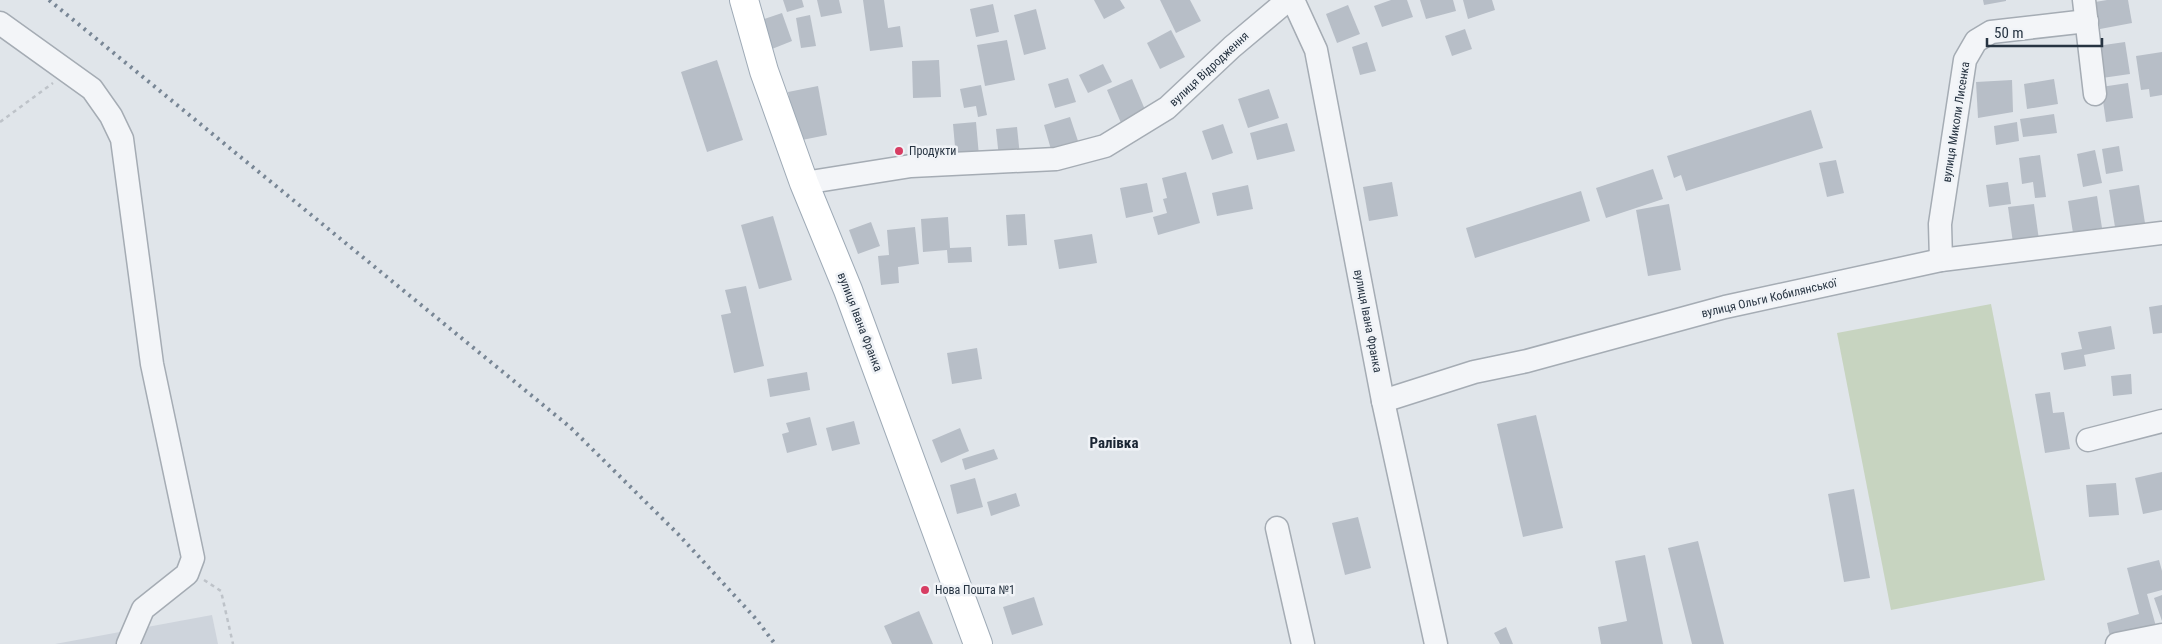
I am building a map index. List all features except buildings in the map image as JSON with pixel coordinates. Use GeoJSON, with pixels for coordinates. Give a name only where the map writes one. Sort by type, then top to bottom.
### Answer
{"type":"FeatureCollection","features":[{"type":"Feature","properties":{"kind":"main road","name":"вулиця Івана Франка"},"geometry":{"type":"LineString","coordinates":[[744,0],[764,71],[804,183],[848,290],[978,644]]}},
{"type":"Feature","properties":{"kind":"street","name":"вулиця Відродження"},"geometry":{"type":"LineString","coordinates":[[804,183],[911,166],[1056,159],[1105,146],[1167,108],[1232,47],[1288,0]]}},
{"type":"Feature","properties":{"kind":"street","name":"вулиця Івана Франка"},"geometry":{"type":"LineString","coordinates":[[1293,0],[1316,50],[1384,401],[1436,644]]}},
{"type":"Feature","properties":{"kind":"street","name":"вулиця Миколи Лисенка"},"geometry":{"type":"LineString","coordinates":[[1941,260],[1940,224],[1965,60],[1976,41],[1991,32],[2085,11],[2096,94]]}},
{"type":"Feature","properties":{"kind":"street"},"geometry":{"type":"LineString","coordinates":[[0,23],[92,89],[111,116],[122,139],[152,364],[193,558],[187,574],[143,609],[128,644]]}},
{"type":"Feature","properties":{"kind":"street","name":"вулиця Ольги Кобилянської"},"geometry":{"type":"LineString","coordinates":[[1384,401],[1474,372],[1527,361],[1725,307],[1941,260],[2162,233]]}},
{"type":"Feature","properties":{"kind":"street"},"geometry":{"type":"LineString","coordinates":[[2088,440],[2162,421]]}},
{"type":"Feature","properties":{"kind":"street"},"geometry":{"type":"LineString","coordinates":[[1277,528],[1303,644]]}},
{"type":"Feature","properties":{"kind":"street"},"geometry":{"type":"LineString","coordinates":[[2117,644],[2162,635]]}},
{"type":"Feature","properties":{"kind":"path"},"geometry":{"type":"LineString","coordinates":[[0,122],[55,82],[60,66]]}},
{"type":"Feature","properties":{"kind":"path"},"geometry":{"type":"LineString","coordinates":[[188,570],[221,591],[233,644]]}},
{"type":"Feature","properties":{"kind":"shaded area"},"geometry":{"type":"Polygon","coordinates":[[[212,615],[218,644],[55,644],[212,615]]]}},
{"type":"Feature","properties":{"kind":"green space"},"geometry":{"type":"Polygon","coordinates":[[[1991,304],[2045,580],[1891,610],[1837,333],[1991,304]]]}},
{"type":"Feature","properties":{"kind":"railway"},"geometry":{"type":"LineString","coordinates":[[49,0],[570,427],[678,534],[756,619],[775,644]]}},
{"type":"Feature","properties":{"kind":"place","name":"Продукти"},"geometry":{"type":"Point","coordinates":[899,151]}},
{"type":"Feature","properties":{"kind":"place","name":"Нова Пошта №1"},"geometry":{"type":"Point","coordinates":[925,590]}},
{"type":"Feature","properties":{"kind":"district","name":"Ралівка"},"geometry":{"type":"Point","coordinates":[1114,443]}}]}
